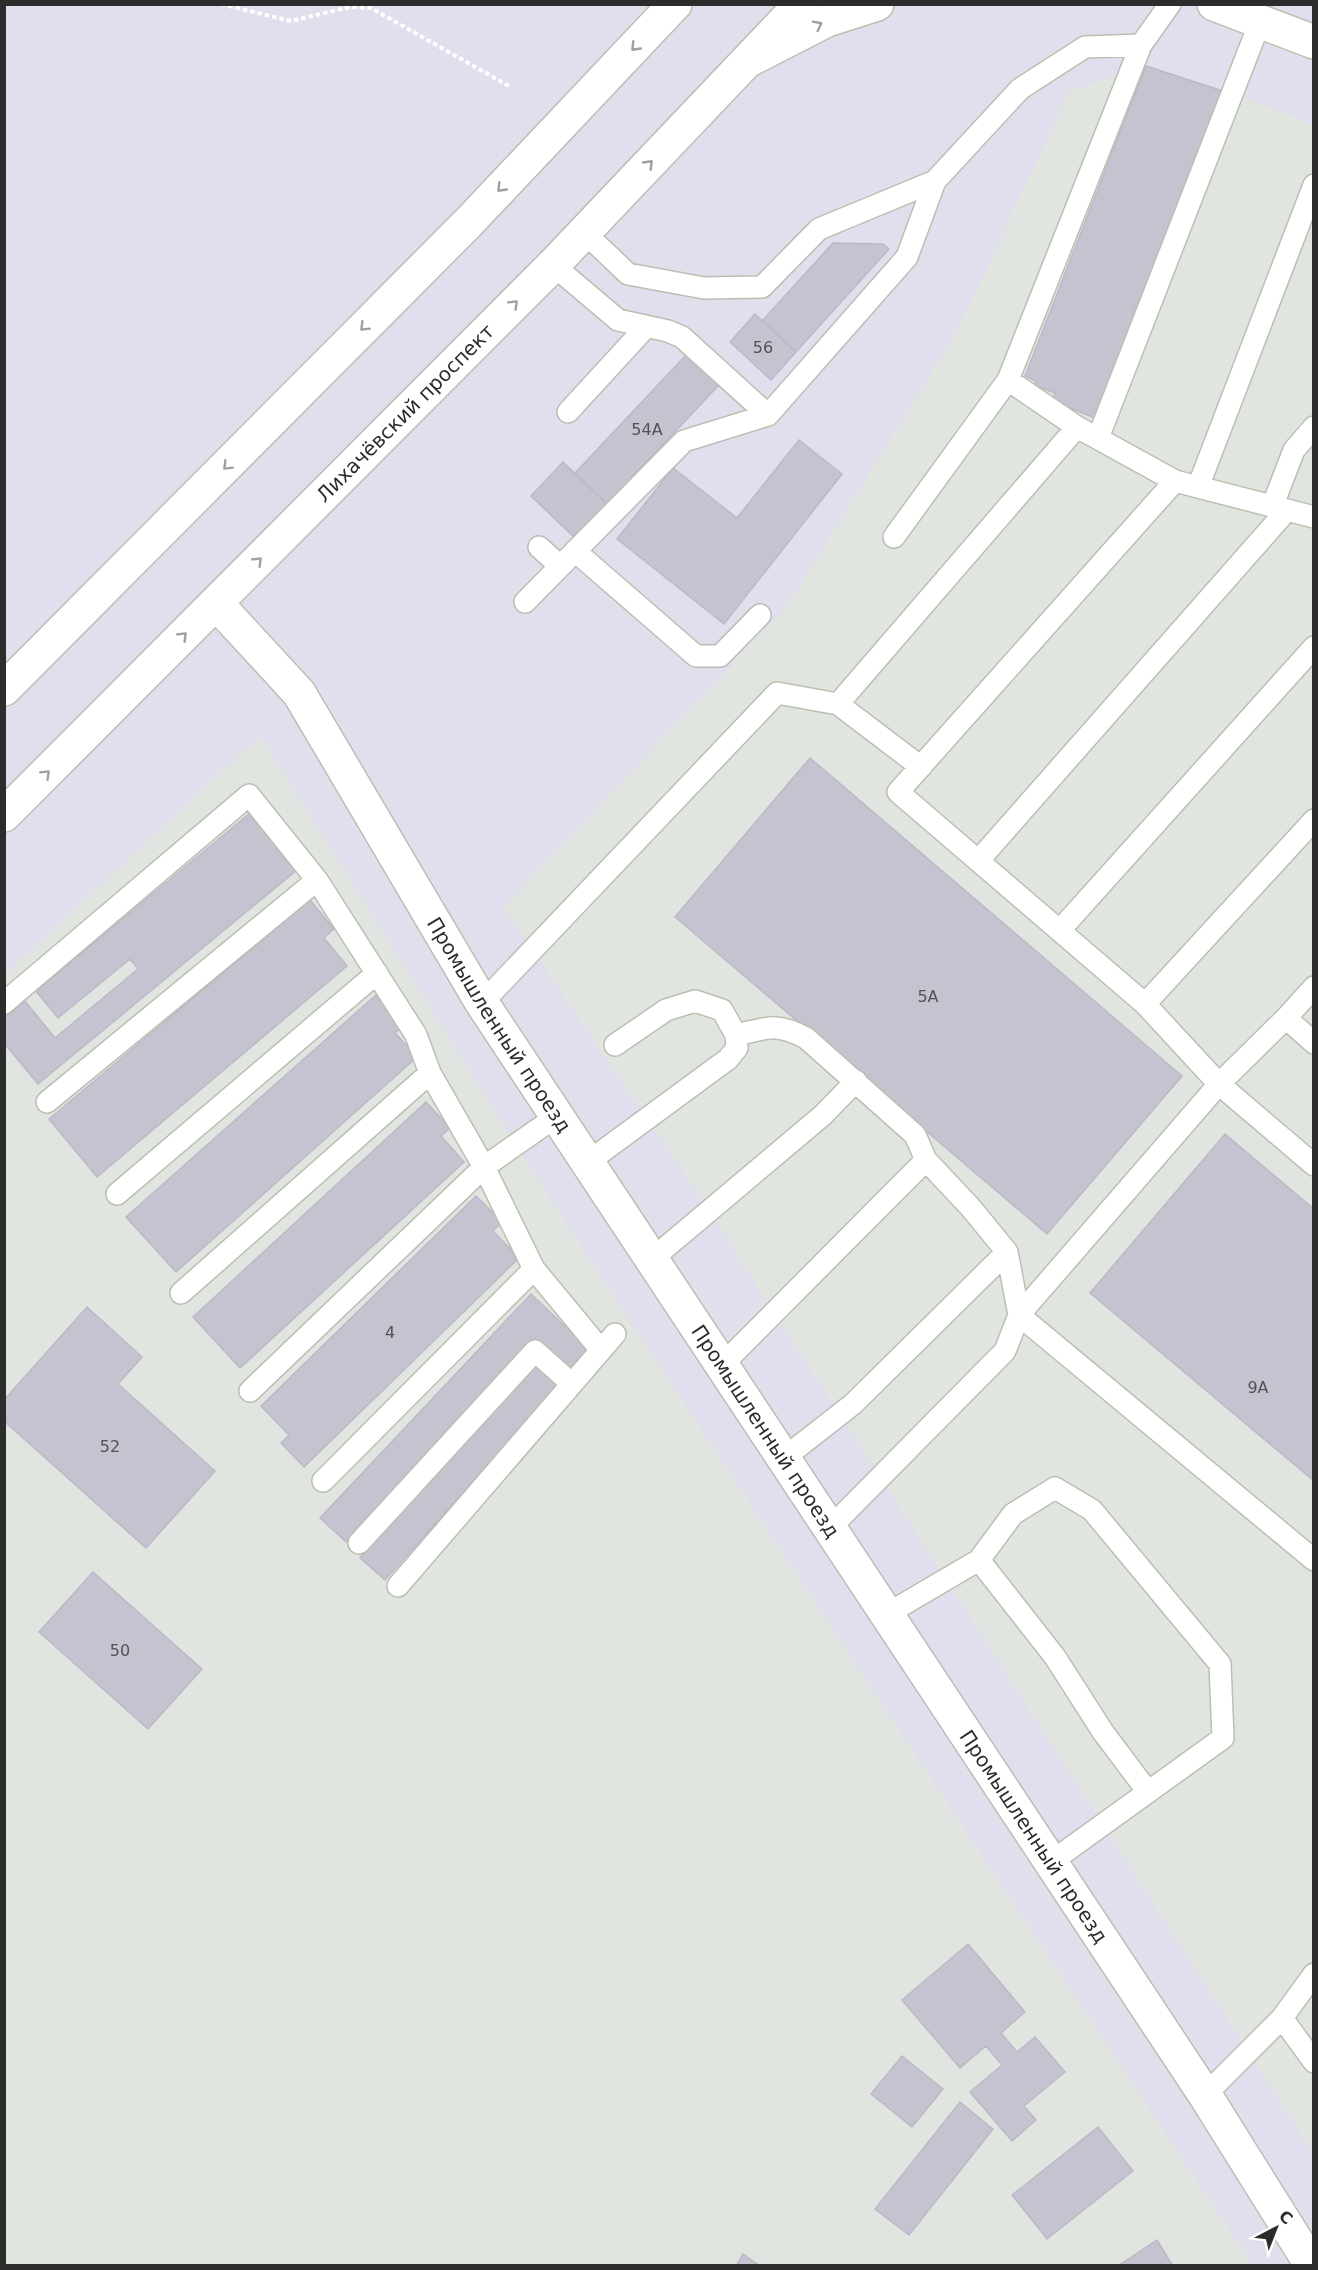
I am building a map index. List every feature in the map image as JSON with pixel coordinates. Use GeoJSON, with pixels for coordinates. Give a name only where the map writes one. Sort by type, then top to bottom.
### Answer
{"type":"FeatureCollection","features":[{"type":"Feature","properties":{"kind":"street"},"geometry":{"type":"LineString","coordinates":[[4,689],[468,223],[675,4]]}},
{"type":"Feature","properties":{"kind":"street","name":"Лихачёвский проспект"},"geometry":{"type":"LineString","coordinates":[[4,815],[553,265],[801,4]]}},
{"type":"Feature","properties":{"kind":"street"},"geometry":{"type":"LineString","coordinates":[[747,61],[827,20],[877,4]]}},
{"type":"Feature","properties":{"kind":"street"},"geometry":{"type":"LineString","coordinates":[[1214,4],[1314,42]]}},
{"type":"Feature","properties":{"kind":"street","name":"Промышленный проезд"},"geometry":{"type":"LineString","coordinates":[[216,603],[299,693],[482,1003],[1206,2095],[1312,2265]]}},
{"type":"Feature","properties":{"kind":"lane"},"geometry":{"type":"LineString","coordinates":[[894,537],[1008,380],[1141,45],[1170,4]]}},
{"type":"Feature","properties":{"kind":"lane"},"geometry":{"type":"LineString","coordinates":[[1098,438],[1260,22]]}},
{"type":"Feature","properties":{"kind":"lane"},"geometry":{"type":"LineString","coordinates":[[525,602],[684,441],[768,415],[907,257],[935,181],[1020,89],[1085,47],[1141,45]]}},
{"type":"Feature","properties":{"kind":"lane"},"geometry":{"type":"LineString","coordinates":[[584,232],[628,274],[704,288],[762,287],[819,229],[935,181]]}},
{"type":"Feature","properties":{"kind":"lane"},"geometry":{"type":"LineString","coordinates":[[1198,487],[1314,185]]}},
{"type":"Feature","properties":{"kind":"lane"},"geometry":{"type":"LineString","coordinates":[[553,265],[618,320],[668,331],[682,337],[768,415]]}},
{"type":"Feature","properties":{"kind":"lane"},"geometry":{"type":"LineString","coordinates":[[568,412],[646,327]]}},
{"type":"Feature","properties":{"kind":"lane"},"geometry":{"type":"LineString","coordinates":[[1008,380],[1077,427],[1175,481],[1314,517]]}},
{"type":"Feature","properties":{"kind":"lane"},"geometry":{"type":"LineString","coordinates":[[838,704],[1077,427]]}},
{"type":"Feature","properties":{"kind":"lane"},"geometry":{"type":"LineString","coordinates":[[978,861],[1280,508],[1294,450],[1314,427]]}},
{"type":"Feature","properties":{"kind":"lane"},"geometry":{"type":"LineString","coordinates":[[1175,481],[898,792],[1145,1004],[1220,1084],[1314,1165]]}},
{"type":"Feature","properties":{"kind":"lane"},"geometry":{"type":"LineString","coordinates":[[539,547],[560,566]]}},
{"type":"Feature","properties":{"kind":"lane"},"geometry":{"type":"LineString","coordinates":[[575,551],[696,656],[720,656],[760,615]]}},
{"type":"Feature","properties":{"kind":"lane"},"geometry":{"type":"LineString","coordinates":[[1060,930],[1314,647]]}},
{"type":"Feature","properties":{"kind":"lane"},"geometry":{"type":"LineString","coordinates":[[482,1003],[777,693],[838,704],[921,767]]}},
{"type":"Feature","properties":{"kind":"lane"},"geometry":{"type":"LineString","coordinates":[[4,1003],[249,795],[317,880],[416,1035],[430,1073],[484,1167],[534,1269],[601,1350]]}},
{"type":"Feature","properties":{"kind":"lane"},"geometry":{"type":"LineString","coordinates":[[1145,1004],[1314,820]]}},
{"type":"Feature","properties":{"kind":"lane"},"geometry":{"type":"LineString","coordinates":[[47,1102],[317,880]]}},
{"type":"Feature","properties":{"kind":"lane"},"geometry":{"type":"LineString","coordinates":[[117,1194],[377,973]]}},
{"type":"Feature","properties":{"kind":"lane"},"geometry":{"type":"LineString","coordinates":[[830,1528],[1005,1351],[1019,1315],[1220,1084],[1314,987]]}},
{"type":"Feature","properties":{"kind":"lane"},"geometry":{"type":"LineString","coordinates":[[588,1162],[728,1059],[737,1048],[736,1035],[722,1010],[695,1001],[666,1010],[615,1045]]}},
{"type":"Feature","properties":{"kind":"lane"},"geometry":{"type":"LineString","coordinates":[[1286,1018],[1314,1043]]}},
{"type":"Feature","properties":{"kind":"lane"},"geometry":{"type":"LineString","coordinates":[[736,1035],[777,1026],[791,1030],[806,1038],[856,1081],[915,1135],[926,1160],[971,1208],[1006,1252],[1019,1315],[1314,1560]]}},
{"type":"Feature","properties":{"kind":"lane"},"geometry":{"type":"LineString","coordinates":[[181,1293],[430,1073]]}},
{"type":"Feature","properties":{"kind":"lane"},"geometry":{"type":"LineString","coordinates":[[652,1259],[823,1115],[856,1081]]}},
{"type":"Feature","properties":{"kind":"lane"},"geometry":{"type":"LineString","coordinates":[[250,1391],[484,1167],[557,1116]]}},
{"type":"Feature","properties":{"kind":"lane"},"geometry":{"type":"LineString","coordinates":[[722,1365],[926,1160]]}},
{"type":"Feature","properties":{"kind":"lane"},"geometry":{"type":"LineString","coordinates":[[784,1458],[853,1404],[1006,1252]]}},
{"type":"Feature","properties":{"kind":"lane"},"geometry":{"type":"LineString","coordinates":[[323,1481],[534,1269]]}},
{"type":"Feature","properties":{"kind":"lane"},"geometry":{"type":"LineString","coordinates":[[398,1586],[615,1334]]}},
{"type":"Feature","properties":{"kind":"lane"},"geometry":{"type":"LineString","coordinates":[[359,1543],[536,1351],[572,1384]]}},
{"type":"Feature","properties":{"kind":"lane"},"geometry":{"type":"LineString","coordinates":[[887,1614],[979,1560],[1013,1514],[1054,1488],[1092,1510],[1220,1664],[1223,1738],[1052,1862]]}},
{"type":"Feature","properties":{"kind":"lane"},"geometry":{"type":"LineString","coordinates":[[979,1560],[1055,1657],[1103,1732],[1148,1792]]}},
{"type":"Feature","properties":{"kind":"lane"},"geometry":{"type":"LineString","coordinates":[[1206,2095],[1282,2018],[1314,1974]]}},
{"type":"Feature","properties":{"kind":"lane"},"geometry":{"type":"LineString","coordinates":[[1282,2018],[1314,2062]]}},
{"type":"Feature","properties":{"kind":"path"},"geometry":{"type":"LineString","coordinates":[[221,4],[291,21],[350,7],[371,8],[509,86]]}},
{"type":"Feature","properties":{"kind":"shaded area"},"geometry":{"type":"Polygon","coordinates":[[[1141,66],[1223,91],[1313,124],[1313,2152],[718,1223],[504,907],[787,607],[959,329],[1069,92],[1141,66]]]}},
{"type":"Feature","properties":{"kind":"shaded area"},"geometry":{"type":"Polygon","coordinates":[[[260,736],[515,1144],[638,1334],[1252,2265],[5,2266],[5,975],[260,736]]]}},
{"type":"Feature","properties":{"kind":"building"},"geometry":{"type":"Polygon","coordinates":[[[1146,66],[1223,91],[1095,418],[1052,401],[1055,393],[1034,385],[1036,381],[1025,376],[1146,66]]]}},
{"type":"Feature","properties":{"kind":"building"},"geometry":{"type":"Polygon","coordinates":[[[833,243],[883,244],[889,249],[796,352],[762,321],[833,243]]]}},
{"type":"Feature","properties":{"kind":"building"},"geometry":{"type":"Polygon","coordinates":[[[755,314],[796,352],[771,380],[730,342],[755,314]]]}},
{"type":"Feature","properties":{"kind":"building"},"geometry":{"type":"Polygon","coordinates":[[[686,355],[719,385],[607,504],[575,473],[686,355]]]}},
{"type":"Feature","properties":{"kind":"building"},"geometry":{"type":"Polygon","coordinates":[[[799,440],[842,474],[724,624],[617,539],[673,468],[737,518],[799,440]]]}},
{"type":"Feature","properties":{"kind":"building"},"geometry":{"type":"Polygon","coordinates":[[[563,462],[607,504],[575,538],[531,496],[563,462]]]}},
{"type":"Feature","properties":{"kind":"building"},"geometry":{"type":"Polygon","coordinates":[[[810,758],[1182,1076],[1047,1234],[675,917],[810,758]]]}},
{"type":"Feature","properties":{"kind":"building"},"geometry":{"type":"Polygon","coordinates":[[[250,813],[297,870],[38,1084],[4,1043],[4,1018],[25,1001],[55,1038],[138,969],[130,959],[58,1018],[36,991],[250,813]]]}},
{"type":"Feature","properties":{"kind":"building"},"geometry":{"type":"Polygon","coordinates":[[[310,900],[334,929],[324,938],[347,966],[97,1177],[49,1119],[310,900]]]}},
{"type":"Feature","properties":{"kind":"building"},"geometry":{"type":"Polygon","coordinates":[[[376,995],[403,1026],[395,1033],[417,1057],[176,1272],[126,1217],[376,995]]]}},
{"type":"Feature","properties":{"kind":"building"},"geometry":{"type":"Polygon","coordinates":[[[426,1102],[450,1128],[441,1136],[464,1162],[240,1368],[193,1317],[426,1102]]]}},
{"type":"Feature","properties":{"kind":"building"},"geometry":{"type":"Polygon","coordinates":[[[1225,1134],[1314,1209],[1314,1481],[1090,1293],[1225,1134]]]}},
{"type":"Feature","properties":{"kind":"building"},"geometry":{"type":"Polygon","coordinates":[[[476,1196],[502,1222],[493,1231],[519,1258],[304,1467],[281,1443],[289,1435],[261,1406],[476,1196]]]}},
{"type":"Feature","properties":{"kind":"building"},"geometry":{"type":"Polygon","coordinates":[[[531,1294],[591,1351],[570,1374],[535,1341],[346,1542],[320,1518],[531,1294]]]}},
{"type":"Feature","properties":{"kind":"building"},"geometry":{"type":"Polygon","coordinates":[[[87,1307],[142,1357],[118,1384],[215,1471],[146,1548],[4,1421],[4,1400],[87,1307]]]}},
{"type":"Feature","properties":{"kind":"building"},"geometry":{"type":"Polygon","coordinates":[[[535,1361],[561,1383],[385,1580],[360,1558],[535,1361]]]}},
{"type":"Feature","properties":{"kind":"building"},"geometry":{"type":"Polygon","coordinates":[[[93,1572],[202,1669],[148,1729],[39,1632],[93,1572]]]}},
{"type":"Feature","properties":{"kind":"building"},"geometry":{"type":"Polygon","coordinates":[[[968,1944],[1025,2012],[1001,2033],[1017,2052],[1035,2037],[1065,2072],[1024,2106],[1036,2120],[1012,2141],[970,2092],[1002,2065],[986,2046],[960,2068],[902,2000],[968,1944]]]}},
{"type":"Feature","properties":{"kind":"building"},"geometry":{"type":"Polygon","coordinates":[[[902,2056],[943,2089],[912,2127],[871,2094],[902,2056]]]}},
{"type":"Feature","properties":{"kind":"building"},"geometry":{"type":"Polygon","coordinates":[[[960,2102],[993,2129],[909,2235],[875,2209],[960,2102]]]}},
{"type":"Feature","properties":{"kind":"building"},"geometry":{"type":"Polygon","coordinates":[[[1098,2127],[1133,2171],[1047,2239],[1012,2195],[1098,2127]]]}},
{"type":"Feature","properties":{"kind":"building"},"geometry":{"type":"Polygon","coordinates":[[[1157,2240],[1173,2266],[1118,2266],[1157,2240]]]}},
{"type":"Feature","properties":{"kind":"building"},"geometry":{"type":"Polygon","coordinates":[[[743,2254],[760,2266],[736,2266],[743,2254]]]}}]}
